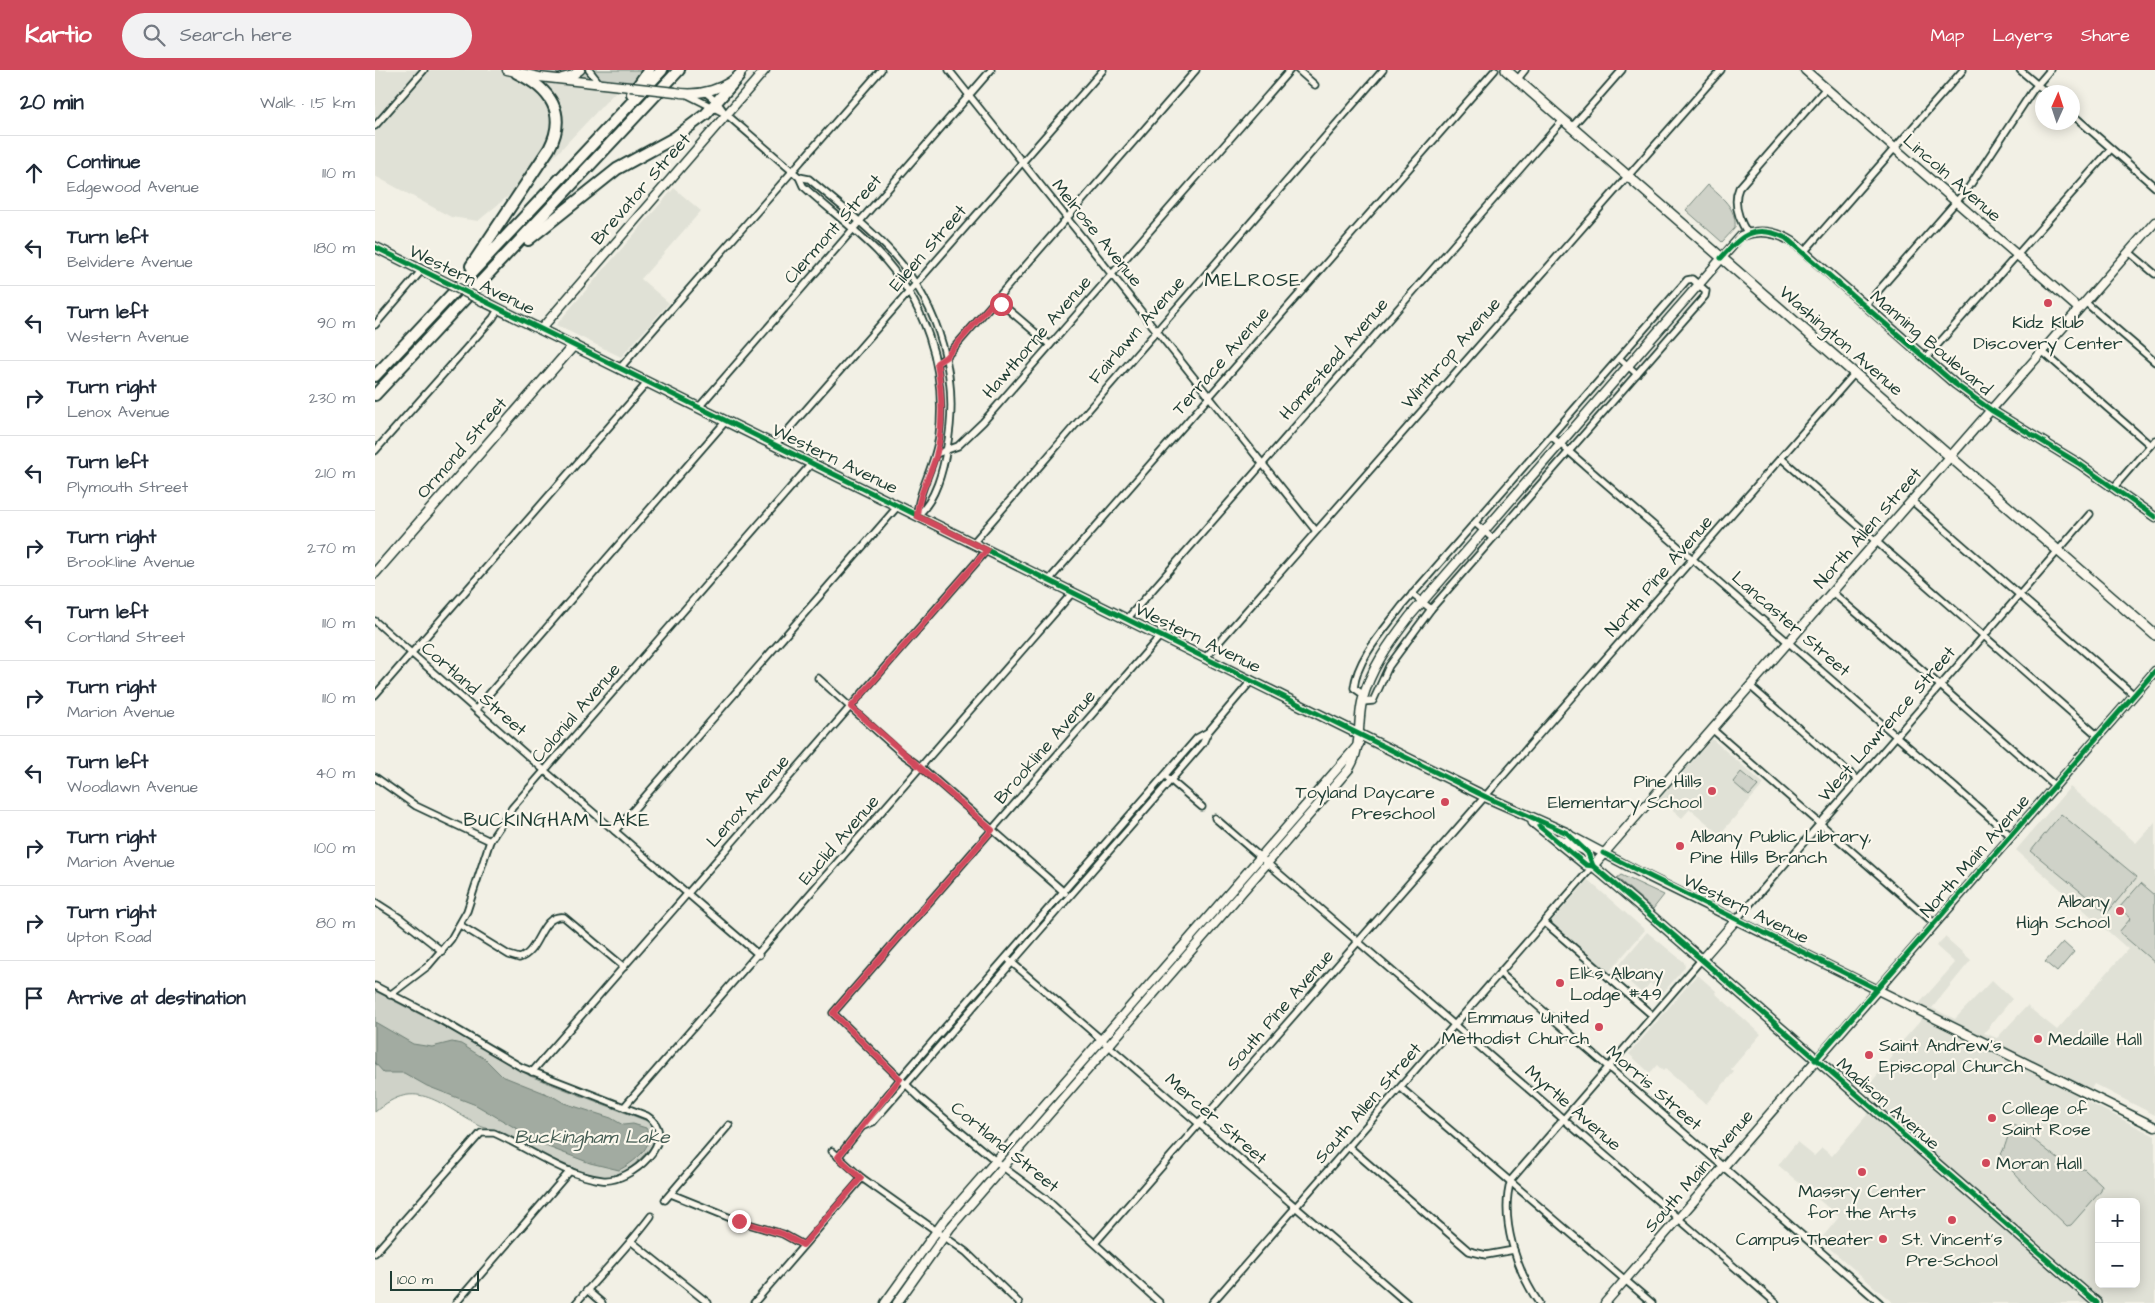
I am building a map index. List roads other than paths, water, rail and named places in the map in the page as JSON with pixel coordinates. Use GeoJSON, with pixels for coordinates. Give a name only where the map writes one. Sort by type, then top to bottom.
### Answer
{"type":"FeatureCollection","features":[{"type":"Feature","properties":{"kind":"highway"},"geometry":{"type":"LineString","coordinates":[[564,174],[631,95],[649,70]]}},
{"type":"Feature","properties":{"kind":"highway"},"geometry":{"type":"LineString","coordinates":[[375,376],[662,70]]}},
{"type":"Feature","properties":{"kind":"highway"},"geometry":{"type":"LineString","coordinates":[[375,395],[679,70]]}},
{"type":"Feature","properties":{"kind":"highway"},"geometry":{"type":"LineString","coordinates":[[433,314],[474,262],[549,149],[555,136],[557,121],[551,100],[541,87],[512,71]]}},
{"type":"Feature","properties":{"kind":"highway"},"geometry":{"type":"LineString","coordinates":[[479,284],[527,240],[617,169],[674,138],[715,105],[741,73]]}},
{"type":"Feature","properties":{"kind":"main road","name":"Washington Avenue"},"geometry":{"type":"LineString","coordinates":[[1506,70],[2155,635]]}},
{"type":"Feature","properties":{"kind":"main road","name":"Western Avenue"},"geometry":{"type":"LineString","coordinates":[[375,247],[1525,816],[1567,833]]}},
{"type":"Feature","properties":{"kind":"main road","name":"Ormond Street"},"geometry":{"type":"LineString","coordinates":[[375,573],[574,345]]}},
{"type":"Feature","properties":{"kind":"main road","name":"Western Avenue"},"geometry":{"type":"LineString","coordinates":[[1525,816],[1553,837]]}},
{"type":"Feature","properties":{"kind":"main road","name":"Madison Avenue"},"geometry":{"type":"LineString","coordinates":[[1567,833],[1585,851],[1593,866],[2097,1303]]}},
{"type":"Feature","properties":{"kind":"main road","name":"Madison Avenue"},"geometry":{"type":"LineString","coordinates":[[1553,837],[1586,865],[1593,866]]}},
{"type":"Feature","properties":{"kind":"street"},"geometry":{"type":"LineString","coordinates":[[375,126],[424,70]]}},
{"type":"Feature","properties":{"kind":"street"},"geometry":{"type":"LineString","coordinates":[[552,79],[567,77],[579,70]]}},
{"type":"Feature","properties":{"kind":"street"},"geometry":{"type":"LineString","coordinates":[[589,70],[600,84]]}},
{"type":"Feature","properties":{"kind":"street","name":"Brevator Street"},"geometry":{"type":"LineString","coordinates":[[541,329],[765,70]]}},
{"type":"Feature","properties":{"kind":"street"},"geometry":{"type":"LineString","coordinates":[[620,368],[881,70]]}},
{"type":"Feature","properties":{"kind":"street","name":"Melrose Avenue"},"geometry":{"type":"LineString","coordinates":[[949,70],[1315,532]]}},
{"type":"Feature","properties":{"kind":"street","name":"Clermont Street"},"geometry":{"type":"LineString","coordinates":[[699,407],[991,70]]}},
{"type":"Feature","properties":{"kind":"street","name":"Eileen Street"},"geometry":{"type":"LineString","coordinates":[[775,445],[1103,70]]}},
{"type":"Feature","properties":{"kind":"street"},"geometry":{"type":"LineString","coordinates":[[937,363],[946,357],[1196,70]]}},
{"type":"Feature","properties":{"kind":"street","name":"Hawthorne Avenue"},"geometry":{"type":"LineString","coordinates":[[936,454],[946,452],[968,438],[1290,70]]}},
{"type":"Feature","properties":{"kind":"street"},"geometry":{"type":"LineString","coordinates":[[1298,70],[1315,85]]}},
{"type":"Feature","properties":{"kind":"street","name":"Fairlawn Avenue"},"geometry":{"type":"LineString","coordinates":[[973,543],[1383,70]]}},
{"type":"Feature","properties":{"kind":"street","name":"Terrace Avenue"},"geometry":{"type":"LineString","coordinates":[[1049,580],[1495,70]]}},
{"type":"Feature","properties":{"kind":"street"},"geometry":{"type":"LineString","coordinates":[[1517,80],[1525,70]]}},
{"type":"Feature","properties":{"kind":"street"},"geometry":{"type":"LineString","coordinates":[[1571,127],[1622,70]]}},
{"type":"Feature","properties":{"kind":"street","name":"Winthrop Avenue"},"geometry":{"type":"LineString","coordinates":[[1205,658],[1721,70]]}},
{"type":"Feature","properties":{"kind":"street","name":"Lincoln Avenue"},"geometry":{"type":"LineString","coordinates":[[1805,70],[2079,309]]}},
{"type":"Feature","properties":{"kind":"street"},"geometry":{"type":"LineString","coordinates":[[1804,252],[1963,70]]}},
{"type":"Feature","properties":{"kind":"street"},"geometry":{"type":"LineString","coordinates":[[2020,70],[2037,85],[2050,70]]}},
{"type":"Feature","properties":{"kind":"street"},"geometry":{"type":"LineString","coordinates":[[512,71],[552,79],[679,93],[705,92],[741,73]]}},
{"type":"Feature","properties":{"kind":"street"},"geometry":{"type":"LineString","coordinates":[[891,1294],[898,1301],[943,1236],[1349,769],[1359,744],[1358,733],[1363,699],[1381,657],[1421,602],[1721,258],[1739,238],[1748,234],[1737,210],[1736,199],[1739,188],[1826,88]]}},
{"type":"Feature","properties":{"kind":"street"},"geometry":{"type":"LineString","coordinates":[[1865,306],[1957,202],[1978,175],[2035,88]]}},
{"type":"Feature","properties":{"kind":"street"},"geometry":{"type":"LineString","coordinates":[[705,92],[715,105],[799,177],[803,186],[892,267],[909,292],[926,325],[937,363],[941,402],[936,454],[918,504],[917,516]]}},
{"type":"Feature","properties":{"kind":"street"},"geometry":{"type":"LineString","coordinates":[[679,93],[715,105]]}},
{"type":"Feature","properties":{"kind":"street","name":"Homestead Avenue"},"geometry":{"type":"LineString","coordinates":[[1127,619],[1563,120]]}},
{"type":"Feature","properties":{"kind":"street"},"geometry":{"type":"LineString","coordinates":[[2080,121],[2155,187]]}},
{"type":"Feature","properties":{"kind":"street"},"geometry":{"type":"LineString","coordinates":[[1925,359],[2111,149]]}},
{"type":"Feature","properties":{"kind":"street"},"geometry":{"type":"LineString","coordinates":[[799,177],[809,179],[893,254],[916,284],[935,322],[946,357],[951,404],[946,452],[931,499],[926,508],[917,516]]}},
{"type":"Feature","properties":{"kind":"street","name":"North Allen Street"},"geometry":{"type":"LineString","coordinates":[[1603,853],[2155,222]]}},
{"type":"Feature","properties":{"kind":"street","name":"Manning Boulevard"},"geometry":{"type":"LineString","coordinates":[[1748,234],[1762,232],[1781,236],[1804,252],[1955,384],[1991,410],[2067,456],[2155,517]]}},
{"type":"Feature","properties":{"kind":"street"},"geometry":{"type":"LineString","coordinates":[[2129,252],[2155,274]]}},
{"type":"Feature","properties":{"kind":"street"},"geometry":{"type":"LineString","coordinates":[[375,324],[421,270]]}},
{"type":"Feature","properties":{"kind":"street"},"geometry":{"type":"LineString","coordinates":[[1687,279],[1692,279],[1699,283],[1706,291],[1705,296],[1431,609],[1389,666],[1374,700],[1370,703],[1363,699],[1354,688],[1361,666],[1384,630],[1412,594],[1687,279]]}},
{"type":"Feature","properties":{"kind":"street"},"geometry":{"type":"LineString","coordinates":[[996,299],[1050,345]]}},
{"type":"Feature","properties":{"kind":"street"},"geometry":{"type":"LineString","coordinates":[[2085,302],[2155,362]]}},
{"type":"Feature","properties":{"kind":"street"},"geometry":{"type":"LineString","coordinates":[[375,451],[493,318],[499,308]]}},
{"type":"Feature","properties":{"kind":"street"},"geometry":{"type":"LineString","coordinates":[[2042,351],[2150,445]]}},
{"type":"Feature","properties":{"kind":"street"},"geometry":{"type":"LineString","coordinates":[[1619,358],[1637,374]]}},
{"type":"Feature","properties":{"kind":"street","name":"North Pine Avenue"},"geometry":{"type":"LineString","coordinates":[[1487,797],[1854,374]]}},
{"type":"Feature","properties":{"kind":"street"},"geometry":{"type":"LineString","coordinates":[[375,695],[648,382]]}},
{"type":"Feature","properties":{"kind":"street"},"geometry":{"type":"LineString","coordinates":[[477,709],[726,421]]}},
{"type":"Feature","properties":{"kind":"street","name":"Lancaster Street"},"geometry":{"type":"LineString","coordinates":[[1551,436],[2011,836]]}},
{"type":"Feature","properties":{"kind":"street"},"geometry":{"type":"LineString","coordinates":[[2113,487],[2155,440]]}},
{"type":"Feature","properties":{"kind":"street"},"geometry":{"type":"LineString","coordinates":[[1781,458],[2097,735]]}},
{"type":"Feature","properties":{"kind":"street","name":"Colonial Avenue"},"geometry":{"type":"LineString","coordinates":[[390,995],[422,972],[442,951],[460,925],[490,842],[512,808],[812,464]]}},
{"type":"Feature","properties":{"kind":"street"},"geometry":{"type":"LineString","coordinates":[[1912,501],[2134,695]]}},
{"type":"Feature","properties":{"kind":"street"},"geometry":{"type":"LineString","coordinates":[[615,831],[898,506]]}},
{"type":"Feature","properties":{"kind":"street","name":"West Lawrence Street"},"geometry":{"type":"LineString","coordinates":[[1511,1180],[1652,1015],[1821,824],[2089,514]]}},
{"type":"Feature","properties":{"kind":"street"},"geometry":{"type":"LineString","coordinates":[[1475,523],[1492,538]]}},
{"type":"Feature","properties":{"kind":"street","name":"Lenox Avenue"},"geometry":{"type":"LineString","coordinates":[[532,1072],[987,550]]}},
{"type":"Feature","properties":{"kind":"street","name":"Euclid Avenue"},"geometry":{"type":"LineString","coordinates":[[624,1107],[759,955],[1073,592]]}},
{"type":"Feature","properties":{"kind":"street"},"geometry":{"type":"LineString","coordinates":[[1832,592],[1887,637],[2055,786]]}},
{"type":"Feature","properties":{"kind":"street"},"geometry":{"type":"LineString","coordinates":[[1412,594],[1431,609]]}},
{"type":"Feature","properties":{"kind":"street","name":"Cortland Street"},"geometry":{"type":"LineString","coordinates":[[375,621],[545,771],[759,955]]}},
{"type":"Feature","properties":{"kind":"street","name":"Brookline Avenue"},"geometry":{"type":"LineString","coordinates":[[833,1013],[1161,635]]}},
{"type":"Feature","properties":{"kind":"street","name":"North Main Avenue"},"geometry":{"type":"LineString","coordinates":[[1815,1060],[2055,786],[2097,735],[2155,671]]}},
{"type":"Feature","properties":{"kind":"street"},"geometry":{"type":"LineString","coordinates":[[818,678],[901,753],[921,768],[1069,896]]}},
{"type":"Feature","properties":{"kind":"street"},"geometry":{"type":"LineString","coordinates":[[864,1126],[873,1122],[1121,838],[1203,743],[1208,732],[1252,680]]}},
{"type":"Feature","properties":{"kind":"street"},"geometry":{"type":"LineString","coordinates":[[1751,686],[1858,780]]}},
{"type":"Feature","properties":{"kind":"street"},"geometry":{"type":"LineString","coordinates":[[1712,730],[1935,923]]}},
{"type":"Feature","properties":{"kind":"street"},"geometry":{"type":"LineString","coordinates":[[838,1157],[900,1079],[1063,891],[1197,738],[1208,732]]}},
{"type":"Feature","properties":{"kind":"street"},"geometry":{"type":"LineString","coordinates":[[885,1303],[936,1231],[995,1161],[1359,744]]}},
{"type":"Feature","properties":{"kind":"street"},"geometry":{"type":"LineString","coordinates":[[1165,775],[1202,807]]}},
{"type":"Feature","properties":{"kind":"street"},"geometry":{"type":"LineString","coordinates":[[375,777],[416,806],[490,842]]}},
{"type":"Feature","properties":{"kind":"street","name":"South Pine Avenue"},"geometry":{"type":"LineString","coordinates":[[1095,1243],[1200,1126],[1487,797]]}},
{"type":"Feature","properties":{"kind":"street"},"geometry":{"type":"LineString","coordinates":[[1310,800],[1317,806]]}},
{"type":"Feature","properties":{"kind":"street","name":"Myrtle Avenue"},"geometry":{"type":"LineString","coordinates":[[1215,818],[1776,1303]]}},
{"type":"Feature","properties":{"kind":"street"},"geometry":{"type":"LineString","coordinates":[[1115,833],[1121,838]]}},
{"type":"Feature","properties":{"kind":"street","name":"Western Avenue"},"geometry":{"type":"LineString","coordinates":[[1567,833],[1736,920],[2155,1128]]}},
{"type":"Feature","properties":{"kind":"street","name":"Western Avenue"},"geometry":{"type":"LineString","coordinates":[[1553,837],[1585,851],[1603,853]]}},
{"type":"Feature","properties":{"kind":"street","name":"South Allen Street"},"geometry":{"type":"LineString","coordinates":[[1212,1303],[1455,1026],[1603,853]]}},
{"type":"Feature","properties":{"kind":"street"},"geometry":{"type":"LineString","coordinates":[[375,902],[400,918],[442,951]]}},
{"type":"Feature","properties":{"kind":"street"},"geometry":{"type":"LineString","coordinates":[[460,925],[509,956],[519,958],[529,952],[552,919],[564,916],[624,967]]}},
{"type":"Feature","properties":{"kind":"street"},"geometry":{"type":"LineString","coordinates":[[1204,922],[1211,928]]}},
{"type":"Feature","properties":{"kind":"street"},"geometry":{"type":"LineString","coordinates":[[1544,922],[1652,1015]]}},
{"type":"Feature","properties":{"kind":"street","name":"Mercer Street"},"geometry":{"type":"LineString","coordinates":[[1006,958],[1405,1302]]}},
{"type":"Feature","properties":{"kind":"street","name":"Morris Street"},"geometry":{"type":"LineString","coordinates":[[1500,974],[1880,1303]]}},
{"type":"Feature","properties":{"kind":"street"},"geometry":{"type":"LineString","coordinates":[[1155,977],[1163,983]]}},
{"type":"Feature","properties":{"kind":"street"},"geometry":{"type":"LineString","coordinates":[[375,986],[532,1072],[649,1118],[659,1129],[656,1146],[642,1163],[623,1178],[611,1181],[595,1179],[570,1171],[501,1136],[486,1132],[476,1137],[375,1253]]}},
{"type":"Feature","properties":{"kind":"street","name":"Cortland Street"},"geometry":{"type":"LineString","coordinates":[[833,1013],[900,1079],[995,1161],[1046,1199],[1160,1303]]}},
{"type":"Feature","properties":{"kind":"street"},"geometry":{"type":"LineString","coordinates":[[954,1017],[959,1022]]}},
{"type":"Feature","properties":{"kind":"street","name":"South Main Avenue"},"geometry":{"type":"LineString","coordinates":[[1605,1303],[1815,1060]]}},
{"type":"Feature","properties":{"kind":"street"},"geometry":{"type":"LineString","coordinates":[[1401,1088],[1511,1180],[1652,1303]]}},
{"type":"Feature","properties":{"kind":"street"},"geometry":{"type":"LineString","coordinates":[[1049,1100],[1056,1107]]}},
{"type":"Feature","properties":{"kind":"street"},"geometry":{"type":"LineString","coordinates":[[665,1200],[729,1126]]}},
{"type":"Feature","properties":{"kind":"street"},"geometry":{"type":"LineString","coordinates":[[1349,1147],[1466,1249],[1483,1255],[1514,1250]]}},
{"type":"Feature","properties":{"kind":"street"},"geometry":{"type":"LineString","coordinates":[[832,1151],[861,1178],[977,1262],[1019,1303]]}},
{"type":"Feature","properties":{"kind":"street"},"geometry":{"type":"LineString","coordinates":[[456,1303],[570,1171]]}},
{"type":"Feature","properties":{"kind":"street"},"geometry":{"type":"LineString","coordinates":[[754,1303],[861,1178]]}},
{"type":"Feature","properties":{"kind":"street"},"geometry":{"type":"LineString","coordinates":[[1511,1180],[1509,1212],[1514,1250],[1524,1278],[1539,1303]]}},
{"type":"Feature","properties":{"kind":"street"},"geometry":{"type":"LineString","coordinates":[[671,1194],[739,1221],[783,1234],[803,1245]]}},
{"type":"Feature","properties":{"kind":"street"},"geometry":{"type":"LineString","coordinates":[[576,1303],[632,1242],[651,1216]]}},
{"type":"Feature","properties":{"kind":"street"},"geometry":{"type":"LineString","coordinates":[[632,1242],[708,1303]]}},
{"type":"Feature","properties":{"kind":"street"},"geometry":{"type":"LineString","coordinates":[[587,1290],[602,1303]]}},
{"type":"Feature","properties":{"kind":"water","name":"Buckingham Lake"},"geometry":{"type":"Polygon","coordinates":[[[375,1022],[413,1044],[432,1047],[452,1042],[461,1044],[485,1059],[502,1076],[552,1096],[564,1103],[611,1118],[623,1125],[633,1124],[646,1128],[649,1135],[646,1147],[637,1158],[619,1170],[590,1163],[548,1147],[476,1105],[427,1086],[404,1073],[384,1073],[375,1063],[375,1022]]]}},
{"type":"Feature","properties":{"kind":"place","name":"Kidz Klub Discovery Center"},"geometry":{"type":"Point","coordinates":[2048,303]}},
{"type":"Feature","properties":{"kind":"place","name":"Pine Hills Elementary School"},"geometry":{"type":"Point","coordinates":[1712,791]}},
{"type":"Feature","properties":{"kind":"place","name":"Toyland Daycare Preschool"},"geometry":{"type":"Point","coordinates":[1445,802]}},
{"type":"Feature","properties":{"kind":"place","name":"Albany Public Library, Pine Hills Branch"},"geometry":{"type":"Point","coordinates":[1680,846]}},
{"type":"Feature","properties":{"kind":"place","name":"Albany High School"},"geometry":{"type":"Point","coordinates":[2120,911]}},
{"type":"Feature","properties":{"kind":"place","name":"Elks Albany Lodge #49"},"geometry":{"type":"Point","coordinates":[1560,983]}},
{"type":"Feature","properties":{"kind":"place","name":"Emmaus United Methodist Church"},"geometry":{"type":"Point","coordinates":[1599,1027]}},
{"type":"Feature","properties":{"kind":"place","name":"Medaille Hall"},"geometry":{"type":"Point","coordinates":[2038,1039]}},
{"type":"Feature","properties":{"kind":"place","name":"Saint Andrew's Episcopal Church"},"geometry":{"type":"Point","coordinates":[1869,1055]}},
{"type":"Feature","properties":{"kind":"place","name":"College of Saint Rose"},"geometry":{"type":"Point","coordinates":[1992,1118]}},
{"type":"Feature","properties":{"kind":"place","name":"Moran Hall"},"geometry":{"type":"Point","coordinates":[1986,1163]}},
{"type":"Feature","properties":{"kind":"place","name":"Massry Center for the Arts"},"geometry":{"type":"Point","coordinates":[1862,1172]}},
{"type":"Feature","properties":{"kind":"place","name":"St. Vincent's Pre-School"},"geometry":{"type":"Point","coordinates":[1952,1220]}},
{"type":"Feature","properties":{"kind":"place","name":"Campus Theater"},"geometry":{"type":"Point","coordinates":[1883,1239]}},
{"type":"Feature","properties":{"kind":"district","name":"MELROSE"},"geometry":{"type":"Point","coordinates":[1253,280]}},
{"type":"Feature","properties":{"kind":"district","name":"BUCKINGHAM LAKE"},"geometry":{"type":"Point","coordinates":[557,820]}}]}
